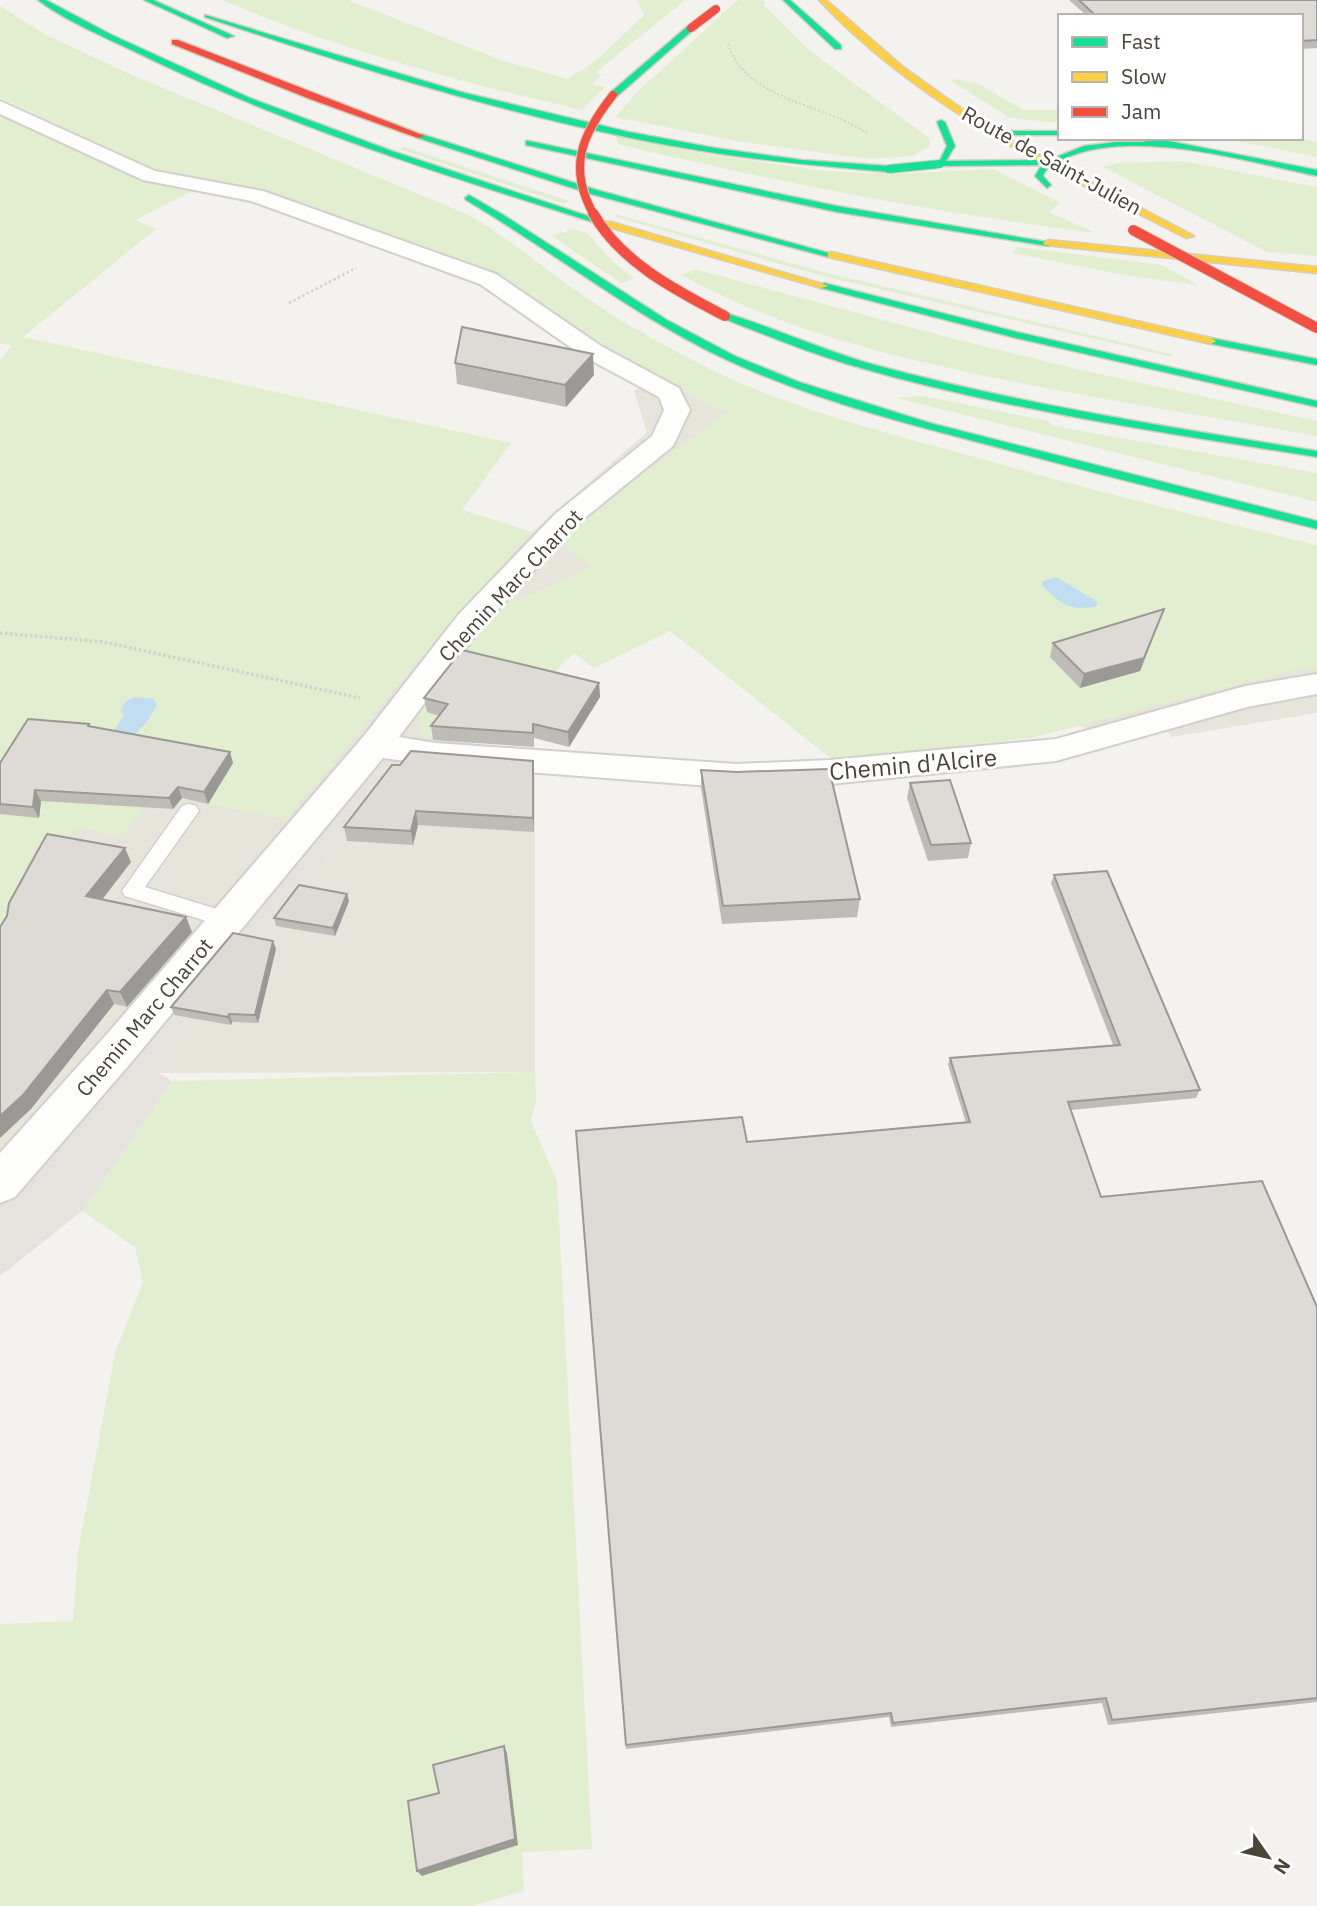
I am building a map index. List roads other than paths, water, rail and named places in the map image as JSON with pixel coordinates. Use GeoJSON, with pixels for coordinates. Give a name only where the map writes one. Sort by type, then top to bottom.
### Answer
{"type":"FeatureCollection","features":[{"type":"Feature","properties":{"kind":"main road"},"geometry":{"type":"LineString","coordinates":[[41,0],[180,72],[347,140],[485,207],[543,242],[660,321],[754,368],[844,400],[953,432],[1317,525]]}},
{"type":"Feature","properties":{"kind":"main road"},"geometry":{"type":"LineString","coordinates":[[148,0],[289,60]]}},
{"type":"Feature","properties":{"kind":"main road"},"geometry":{"type":"LineString","coordinates":[[160,0],[365,68],[541,115],[756,157],[889,169],[940,164],[1048,162],[1067,153],[1106,147],[1148,144],[1184,147]]}},
{"type":"Feature","properties":{"kind":"main road"},"geometry":{"type":"LineString","coordinates":[[786,0],[852,59]]}},
{"type":"Feature","properties":{"kind":"main road","name":"Route de Saint-Julien"},"geometry":{"type":"LineString","coordinates":[[822,0],[923,86],[999,133],[1048,162],[1282,284]]}},
{"type":"Feature","properties":{"kind":"main road"},"geometry":{"type":"LineString","coordinates":[[715,3],[613,95],[594,120],[581,146],[580,174],[588,205],[610,237],[640,266],[686,297],[725,316],[809,349],[936,384],[1097,416],[1317,454]]}},
{"type":"Feature","properties":{"kind":"main road"},"geometry":{"type":"LineString","coordinates":[[857,9],[869,41]]}},
{"type":"Feature","properties":{"kind":"main road"},"geometry":{"type":"LineString","coordinates":[[157,33],[290,89],[378,121],[618,197],[947,283],[1317,362]]}},
{"type":"Feature","properties":{"kind":"main road","name":"Route de Saint-Julien"},"geometry":{"type":"LineString","coordinates":[[940,164],[951,146],[936,119],[963,136]]}},
{"type":"Feature","properties":{"kind":"main road"},"geometry":{"type":"LineString","coordinates":[[999,133],[1058,134]]}},
{"type":"Feature","properties":{"kind":"main road"},"geometry":{"type":"LineString","coordinates":[[347,140],[650,239],[782,276],[1069,349],[1317,404]]}},
{"type":"Feature","properties":{"kind":"main road"},"geometry":{"type":"LineString","coordinates":[[1149,140],[1317,173]]}},
{"type":"Feature","properties":{"kind":"main road"},"geometry":{"type":"LineString","coordinates":[[753,208],[523,141],[792,199],[929,225],[1129,253],[1317,271]]}},
{"type":"Feature","properties":{"kind":"main road","name":"Route de Saint-Julien"},"geometry":{"type":"LineString","coordinates":[[984,149],[1052,188],[1039,176],[1041,169],[1048,162]]}},
{"type":"Feature","properties":{"kind":"main road","name":"Route de Saint-Julien"},"geometry":{"type":"LineString","coordinates":[[1127,227],[1317,328]]}},
{"type":"Feature","properties":{"kind":"main road"},"geometry":{"type":"LineString","coordinates":[[1282,328],[1317,335]]}},
{"type":"Feature","properties":{"kind":"street","name":"Chemin Marc Charrot"},"geometry":{"type":"LineString","coordinates":[[0,107],[150,176],[240,190],[469,271],[504,288],[592,351],[670,393],[677,410],[664,440],[565,520],[470,621],[375,745],[121,1046],[0,1184]]}},
{"type":"Feature","properties":{"kind":"street","name":"Chemin d'Alcire"},"geometry":{"type":"LineString","coordinates":[[375,745],[435,754],[736,776],[830,772],[1056,750],[1245,696],[1317,684]]}},
{"type":"Feature","properties":{"kind":"lane"},"geometry":{"type":"LineString","coordinates":[[189,811],[132,891],[226,919]]}},
{"type":"Feature","properties":{"kind":"water"},"geometry":{"type":"Polygon","coordinates":[[[1056,577],[1098,602],[1095,607],[1071,607],[1060,602],[1042,585],[1043,581],[1056,577]]]}},
{"type":"Feature","properties":{"kind":"water"},"geometry":{"type":"Polygon","coordinates":[[[134,697],[153,699],[157,705],[147,722],[129,740],[110,738],[124,715],[120,710],[126,701],[134,697]]]}}]}
